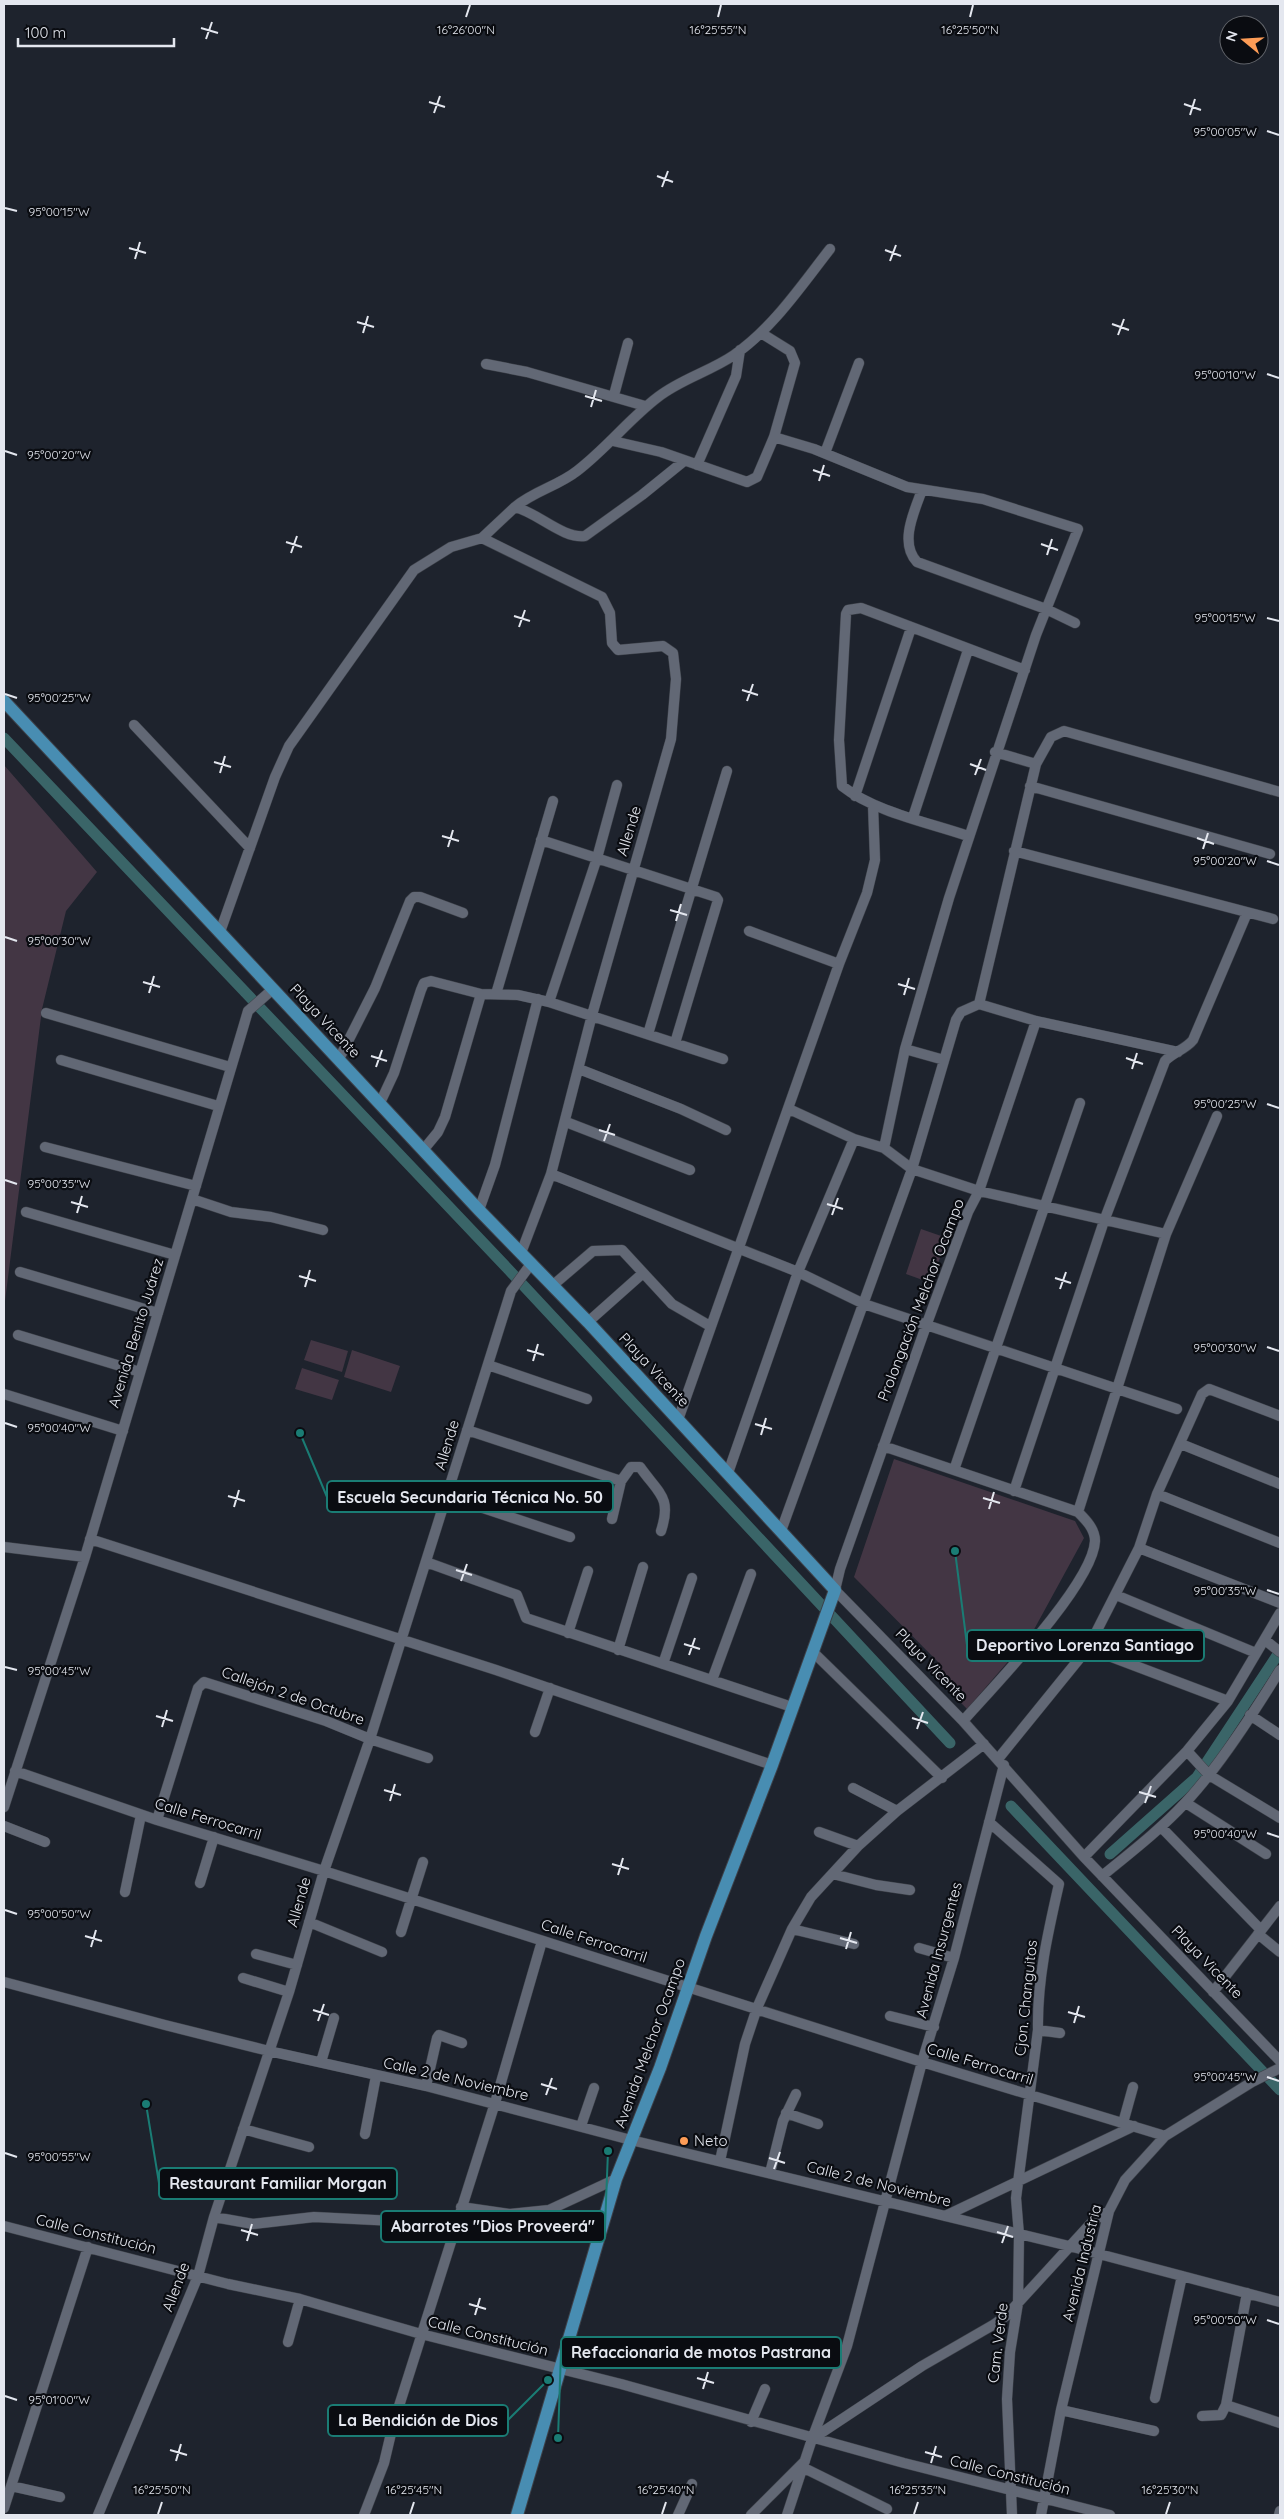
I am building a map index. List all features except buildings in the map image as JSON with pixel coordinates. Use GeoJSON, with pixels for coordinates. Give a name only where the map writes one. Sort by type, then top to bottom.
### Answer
{"type":"FeatureCollection","features":[{"type":"Feature","properties":{"kind":"main road","name":"Playa Vicente"},"geometry":{"type":"LineString","coordinates":[[4,702],[480,1210],[588,1322],[835,1590]]}},
{"type":"Feature","properties":{"kind":"main road","name":"Avenida Melchor Ocampo"},"geometry":{"type":"LineString","coordinates":[[518,2515],[616,2179],[660,2068],[688,1987],[835,1590]]}},
{"type":"Feature","properties":{"kind":"street"},"geometry":{"type":"LineString","coordinates":[[220,932],[275,777],[289,746],[414,570],[450,547],[482,538],[532,494],[575,472],[613,441],[646,406],[666,390],[740,350],[761,334],[830,248]]}},
{"type":"Feature","properties":{"kind":"street"},"geometry":{"type":"LineString","coordinates":[[613,441],[638,445],[747,482],[752,481],[757,477],[774,437],[795,363],[790,351],[761,334]]}},
{"type":"Feature","properties":{"kind":"street"},"geometry":{"type":"LineString","coordinates":[[614,395],[628,343]]}},
{"type":"Feature","properties":{"kind":"street"},"geometry":{"type":"LineString","coordinates":[[697,464],[736,376],[740,350]]}},
{"type":"Feature","properties":{"kind":"street"},"geometry":{"type":"LineString","coordinates":[[825,453],[859,363]]}},
{"type":"Feature","properties":{"kind":"street"},"geometry":{"type":"LineString","coordinates":[[486,364],[527,372],[614,395],[646,406]]}},
{"type":"Feature","properties":{"kind":"street"},"geometry":{"type":"LineString","coordinates":[[774,437],[825,453],[893,482],[922,490],[947,492],[983,499],[1078,529],[1046,610],[995,752],[968,836],[905,1049],[884,1148]]}},
{"type":"Feature","properties":{"kind":"street"},"geometry":{"type":"LineString","coordinates":[[515,507],[535,514],[566,533],[576,537],[585,536],[642,495],[684,461]]}},
{"type":"Feature","properties":{"kind":"street"},"geometry":{"type":"LineString","coordinates":[[922,490],[912,517],[908,542],[910,554],[917,562],[1046,610],[1075,623]]}},
{"type":"Feature","properties":{"kind":"street","name":"Allende"},"geometry":{"type":"LineString","coordinates":[[482,538],[602,597],[610,613],[612,643],[618,650],[663,646],[673,653],[676,679],[671,739],[592,1015],[566,1122],[551,1174],[521,1253]]}},
{"type":"Feature","properties":{"kind":"street"},"geometry":{"type":"LineString","coordinates":[[968,836],[873,805],[855,796],[842,786],[839,740],[843,702],[846,614],[848,610],[860,608],[1025,670]]}},
{"type":"Feature","properties":{"kind":"street"},"geometry":{"type":"LineString","coordinates":[[855,796],[911,628]]}},
{"type":"Feature","properties":{"kind":"street"},"geometry":{"type":"LineString","coordinates":[[914,817],[968,650]]}},
{"type":"Feature","properties":{"kind":"street"},"geometry":{"type":"LineString","coordinates":[[134,725],[250,848]]}},
{"type":"Feature","properties":{"kind":"street"},"geometry":{"type":"LineString","coordinates":[[979,1004],[1030,786],[1036,764],[1051,736],[1064,731],[1280,792]]}},
{"type":"Feature","properties":{"kind":"street"},"geometry":{"type":"LineString","coordinates":[[995,752],[1036,764]]}},
{"type":"Feature","properties":{"kind":"street"},"geometry":{"type":"LineString","coordinates":[[648,1034],[727,771]]}},
{"type":"Feature","properties":{"kind":"street"},"geometry":{"type":"LineString","coordinates":[[550,1002],[597,858],[618,785]]}},
{"type":"Feature","properties":{"kind":"street"},"geometry":{"type":"LineString","coordinates":[[1030,786],[1270,854]]}},
{"type":"Feature","properties":{"kind":"street"},"geometry":{"type":"LineString","coordinates":[[496,994],[553,801]]}},
{"type":"Feature","properties":{"kind":"street"},"geometry":{"type":"LineString","coordinates":[[678,1420],[710,1326],[867,893],[875,860],[873,805]]}},
{"type":"Feature","properties":{"kind":"street"},"geometry":{"type":"LineString","coordinates":[[541,840],[692,889],[718,900],[675,1043]]}},
{"type":"Feature","properties":{"kind":"street"},"geometry":{"type":"LineString","coordinates":[[1014,851],[1273,919]]}},
{"type":"Feature","properties":{"kind":"street"},"geometry":{"type":"LineString","coordinates":[[339,1059],[375,988],[410,901],[414,897],[420,897],[463,913]]}},
{"type":"Feature","properties":{"kind":"street"},"geometry":{"type":"LineString","coordinates":[[1014,1491],[1104,1221],[1165,1061],[1187,1048],[1193,1040],[1247,913]]}},
{"type":"Feature","properties":{"kind":"street"},"geometry":{"type":"LineString","coordinates":[[749,931],[840,964]]}},
{"type":"Feature","properties":{"kind":"street"},"geometry":{"type":"LineString","coordinates":[[380,1103],[394,1073],[424,984],[431,981],[481,994],[496,994],[550,1002],[723,1059]]}},
{"type":"Feature","properties":{"kind":"street","name":"Avenida Benito Juárez"},"geometry":{"type":"LineString","coordinates":[[4,1807],[90,1539],[248,1010],[273,989]]}},
{"type":"Feature","properties":{"kind":"street"},"geometry":{"type":"LineString","coordinates":[[424,1149],[438,1132],[445,1117],[481,994]]}},
{"type":"Feature","properties":{"kind":"street"},"geometry":{"type":"LineString","coordinates":[[480,1210],[495,1165],[538,999]]}},
{"type":"Feature","properties":{"kind":"street"},"geometry":{"type":"LineString","coordinates":[[781,1531],[912,1169],[960,1012],[979,1004],[1036,1021],[1178,1052]]}},
{"type":"Feature","properties":{"kind":"street"},"geometry":{"type":"LineString","coordinates":[[46,1013],[230,1067]]}},
{"type":"Feature","properties":{"kind":"street","name":"Prolongación Melchor Ocampo"},"geometry":{"type":"LineString","coordinates":[[835,1590],[840,1569],[886,1447],[968,1212],[979,1191],[1036,1021]]}},
{"type":"Feature","properties":{"kind":"street"},"geometry":{"type":"LineString","coordinates":[[905,1049],[944,1060]]}},
{"type":"Feature","properties":{"kind":"street"},"geometry":{"type":"LineString","coordinates":[[61,1060],[218,1106]]}},
{"type":"Feature","properties":{"kind":"street"},"geometry":{"type":"LineString","coordinates":[[579,1069],[681,1109],[726,1130]]}},
{"type":"Feature","properties":{"kind":"street"},"geometry":{"type":"LineString","coordinates":[[954,1470],[994,1349],[1046,1207],[1080,1103]]}},
{"type":"Feature","properties":{"kind":"street"},"geometry":{"type":"LineString","coordinates":[[789,1110],[854,1139],[884,1148],[912,1169],[979,1191],[1166,1234]]}},
{"type":"Feature","properties":{"kind":"street"},"geometry":{"type":"LineString","coordinates":[[1078,1512],[1119,1390],[1166,1234],[1217,1116]]}},
{"type":"Feature","properties":{"kind":"street"},"geometry":{"type":"LineString","coordinates":[[566,1122],[690,1170]]}},
{"type":"Feature","properties":{"kind":"street"},"geometry":{"type":"LineString","coordinates":[[728,1473],[798,1272],[854,1139]]}},
{"type":"Feature","properties":{"kind":"street"},"geometry":{"type":"LineString","coordinates":[[45,1147],[196,1186]]}},
{"type":"Feature","properties":{"kind":"street"},"geometry":{"type":"LineString","coordinates":[[551,1174],[798,1272],[864,1304],[1177,1409]]}},
{"type":"Feature","properties":{"kind":"street"},"geometry":{"type":"LineString","coordinates":[[192,1199],[231,1212],[271,1217],[323,1230]]}},
{"type":"Feature","properties":{"kind":"street"},"geometry":{"type":"LineString","coordinates":[[26,1212],[175,1255]]}},
{"type":"Feature","properties":{"kind":"street"},"geometry":{"type":"LineString","coordinates":[[552,1286],[593,1251],[622,1250],[630,1257],[642,1274],[672,1304],[710,1326]]}},
{"type":"Feature","properties":{"kind":"street","name":"Allende"},"geometry":{"type":"LineString","coordinates":[[98,2515],[198,2276],[214,2217],[289,1992],[324,1871],[370,1739],[511,1291],[531,1264]]}},
{"type":"Feature","properties":{"kind":"street"},"geometry":{"type":"LineString","coordinates":[[20,1272],[158,1313]]}},
{"type":"Feature","properties":{"kind":"street"},"geometry":{"type":"LineString","coordinates":[[588,1322],[642,1274]]}},
{"type":"Feature","properties":{"kind":"street"},"geometry":{"type":"LineString","coordinates":[[18,1336],[140,1372]]}},
{"type":"Feature","properties":{"kind":"street"},"geometry":{"type":"LineString","coordinates":[[488,1365],[587,1399]]}},
{"type":"Feature","properties":{"kind":"street"},"geometry":{"type":"LineString","coordinates":[[1001,1762],[1088,1648],[1138,1548],[1158,1494],[1202,1394],[1209,1389],[1280,1416]]}},
{"type":"Feature","properties":{"kind":"street"},"geometry":{"type":"LineString","coordinates":[[4,1394],[122,1431]]}},
{"type":"Feature","properties":{"kind":"street"},"geometry":{"type":"LineString","coordinates":[[467,1430],[621,1481]]}},
{"type":"Feature","properties":{"kind":"street"},"geometry":{"type":"LineString","coordinates":[[1181,1444],[1280,1484]]}},
{"type":"Feature","properties":{"kind":"street"},"geometry":{"type":"LineString","coordinates":[[886,1447],[1078,1512],[1093,1531],[1095,1541],[1085,1569],[1037,1638],[963,1721]]}},
{"type":"Feature","properties":{"kind":"street"},"geometry":{"type":"LineString","coordinates":[[612,1519],[621,1481],[632,1467],[640,1467],[666,1502],[667,1512],[661,1531]]}},
{"type":"Feature","properties":{"kind":"street"},"geometry":{"type":"LineString","coordinates":[[1158,1494],[1280,1543]]}},
{"type":"Feature","properties":{"kind":"street"},"geometry":{"type":"LineString","coordinates":[[447,1496],[570,1537]]}},
{"type":"Feature","properties":{"kind":"street"},"geometry":{"type":"LineString","coordinates":[[90,1539],[550,1688],[772,1764]]}},
{"type":"Feature","properties":{"kind":"street"},"geometry":{"type":"LineString","coordinates":[[4,1547],[84,1557]]}},
{"type":"Feature","properties":{"kind":"street"},"geometry":{"type":"LineString","coordinates":[[1138,1548],[1280,1603]]}},
{"type":"Feature","properties":{"kind":"street"},"geometry":{"type":"LineString","coordinates":[[426,1562],[517,1596],[526,1618],[792,1708]]}},
{"type":"Feature","properties":{"kind":"street"},"geometry":{"type":"LineString","coordinates":[[618,1650],[643,1567]]}},
{"type":"Feature","properties":{"kind":"street"},"geometry":{"type":"LineString","coordinates":[[568,1633],[588,1572]]}},
{"type":"Feature","properties":{"kind":"street"},"geometry":{"type":"LineString","coordinates":[[712,1680],[751,1574]]}},
{"type":"Feature","properties":{"kind":"street"},"geometry":{"type":"LineString","coordinates":[[663,1664],[692,1578]]}},
{"type":"Feature","properties":{"kind":"street","name":"Playa Vicente"},"geometry":{"type":"LineString","coordinates":[[835,1590],[963,1721],[1084,1857],[1213,1992],[1280,2066]]}},
{"type":"Feature","properties":{"kind":"street"},"geometry":{"type":"LineString","coordinates":[[1116,1595],[1256,1653]]}},
{"type":"Feature","properties":{"kind":"street"},"geometry":{"type":"LineString","coordinates":[[1084,1857],[1189,1754],[1228,1701],[1256,1653],[1272,1646],[1280,1613]]}},
{"type":"Feature","properties":{"kind":"street"},"geometry":{"type":"LineString","coordinates":[[1088,1648],[1228,1701]]}},
{"type":"Feature","properties":{"kind":"street"},"geometry":{"type":"LineString","coordinates":[[813,1652],[942,1778]]}},
{"type":"Feature","properties":{"kind":"street"},"geometry":{"type":"LineString","coordinates":[[1102,1876],[1161,1827],[1186,1803],[1280,1670]]}},
{"type":"Feature","properties":{"kind":"street","name":"Callejón 2 de Octubre"},"geometry":{"type":"LineString","coordinates":[[158,1820],[198,1688],[204,1682],[326,1721],[370,1739]]}},
{"type":"Feature","properties":{"kind":"street"},"geometry":{"type":"LineString","coordinates":[[535,1732],[550,1688]]}},
{"type":"Feature","properties":{"kind":"street"},"geometry":{"type":"LineString","coordinates":[[1250,1715],[1280,1735]]}},
{"type":"Feature","properties":{"kind":"street"},"geometry":{"type":"LineString","coordinates":[[370,1739],[428,1758]]}},
{"type":"Feature","properties":{"kind":"street"},"geometry":{"type":"LineString","coordinates":[[720,2161],[746,2044],[757,2008],[792,1929],[812,1897],[858,1846],[897,1811],[984,1744]]}},
{"type":"Feature","properties":{"kind":"street"},"geometry":{"type":"LineString","coordinates":[[1189,1754],[1207,1774],[1280,1818]]}},
{"type":"Feature","properties":{"kind":"street","name":"Avenida Insurgentes"},"geometry":{"type":"LineString","coordinates":[[788,2515],[812,2439],[847,2346],[922,2062],[954,1958],[989,1822],[1001,1762]]}},
{"type":"Feature","properties":{"kind":"street","name":"Calle Ferrocarril"},"geometry":{"type":"LineString","coordinates":[[15,1772],[141,1815],[324,1871],[1030,2096],[1164,2136]]}},
{"type":"Feature","properties":{"kind":"street"},"geometry":{"type":"LineString","coordinates":[[853,1788],[897,1811]]}},
{"type":"Feature","properties":{"kind":"street"},"geometry":{"type":"LineString","coordinates":[[1186,1803],[1266,1854]]}},
{"type":"Feature","properties":{"kind":"street"},"geometry":{"type":"LineString","coordinates":[[125,1892],[141,1815]]}},
{"type":"Feature","properties":{"kind":"street","name":"Cjon. Changuitos"},"geometry":{"type":"LineString","coordinates":[[989,1822],[1059,1884],[1044,1946],[1038,2003],[1038,2030],[1016,2198],[1019,2235]]}},
{"type":"Feature","properties":{"kind":"street"},"geometry":{"type":"LineString","coordinates":[[4,1826],[45,1842]]}},
{"type":"Feature","properties":{"kind":"street"},"geometry":{"type":"LineString","coordinates":[[1161,1827],[1280,1952]]}},
{"type":"Feature","properties":{"kind":"street"},"geometry":{"type":"LineString","coordinates":[[819,1832],[858,1846]]}},
{"type":"Feature","properties":{"kind":"street"},"geometry":{"type":"LineString","coordinates":[[200,1883],[214,1837]]}},
{"type":"Feature","properties":{"kind":"street"},"geometry":{"type":"LineString","coordinates":[[401,1932],[423,1862]]}},
{"type":"Feature","properties":{"kind":"street"},"geometry":{"type":"LineString","coordinates":[[832,1874],[876,1885],[910,1890]]}},
{"type":"Feature","properties":{"kind":"street"},"geometry":{"type":"LineString","coordinates":[[1213,1992],[1280,1906]]}},
{"type":"Feature","properties":{"kind":"street"},"geometry":{"type":"LineString","coordinates":[[310,1922],[382,1952]]}},
{"type":"Feature","properties":{"kind":"street"},"geometry":{"type":"LineString","coordinates":[[792,1929],[854,1944]]}},
{"type":"Feature","properties":{"kind":"street"},"geometry":{"type":"LineString","coordinates":[[364,2515],[384,2463],[421,2334],[494,2103],[542,1941]]}},
{"type":"Feature","properties":{"kind":"street"},"geometry":{"type":"LineString","coordinates":[[918,1948],[954,1958]]}},
{"type":"Feature","properties":{"kind":"street"},"geometry":{"type":"LineString","coordinates":[[256,1954],[297,1965]]}},
{"type":"Feature","properties":{"kind":"street"},"geometry":{"type":"LineString","coordinates":[[244,1978],[289,1992]]}},
{"type":"Feature","properties":{"kind":"street","name":"Calle 2 de Noviembre"},"geometry":{"type":"LineString","coordinates":[[4,1982],[270,2051],[426,2086],[631,2140],[1069,2246],[1280,2302]]}},
{"type":"Feature","properties":{"kind":"street"},"geometry":{"type":"LineString","coordinates":[[890,2016],[934,2027]]}},
{"type":"Feature","properties":{"kind":"street"},"geometry":{"type":"LineString","coordinates":[[320,2062],[334,2018]]}},
{"type":"Feature","properties":{"kind":"street"},"geometry":{"type":"LineString","coordinates":[[1038,2030],[1060,2033]]}},
{"type":"Feature","properties":{"kind":"street"},"geometry":{"type":"LineString","coordinates":[[426,2086],[439,2035],[462,2043]]}},
{"type":"Feature","properties":{"kind":"street","name":"Avenida Industria"},"geometry":{"type":"LineString","coordinates":[[1041,2515],[1061,2410],[1109,2211],[1125,2180],[1164,2136],[1280,2066]]}},
{"type":"Feature","properties":{"kind":"street"},"geometry":{"type":"LineString","coordinates":[[365,2134],[376,2076]]}},
{"type":"Feature","properties":{"kind":"street"},"geometry":{"type":"LineString","coordinates":[[1123,2123],[1133,2087]]}},
{"type":"Feature","properties":{"kind":"street"},"geometry":{"type":"LineString","coordinates":[[581,2126],[594,2088]]}},
{"type":"Feature","properties":{"kind":"street"},"geometry":{"type":"LineString","coordinates":[[770,2173],[786,2113],[796,2094]]}},
{"type":"Feature","properties":{"kind":"street"},"geometry":{"type":"LineString","coordinates":[[786,2113],[818,2124]]}},
{"type":"Feature","properties":{"kind":"street"},"geometry":{"type":"LineString","coordinates":[[945,2216],[1134,2126]]}},
{"type":"Feature","properties":{"kind":"street"},"geometry":{"type":"LineString","coordinates":[[243,2129],[309,2147]]}},
{"type":"Feature","properties":{"kind":"street"},"geometry":{"type":"LineString","coordinates":[[461,2207],[510,2214],[549,2210],[616,2179]]}},
{"type":"Feature","properties":{"kind":"street"},"geometry":{"type":"LineString","coordinates":[[812,2439],[922,2366],[993,2326],[1018,2304],[1094,2220],[1109,2211]]}},
{"type":"Feature","properties":{"kind":"street"},"geometry":{"type":"LineString","coordinates":[[214,2217],[253,2224],[314,2217],[455,2224]]}},
{"type":"Feature","properties":{"kind":"street","name":"Calle Constitución"},"geometry":{"type":"LineString","coordinates":[[4,2226],[198,2276],[300,2299],[421,2334],[560,2369],[812,2439],[1110,2515]]}},
{"type":"Feature","properties":{"kind":"street","name":"Cam. Verde"},"geometry":{"type":"LineString","coordinates":[[1012,2515],[1008,2376],[1018,2304],[1019,2235]]}},
{"type":"Feature","properties":{"kind":"street"},"geometry":{"type":"LineString","coordinates":[[4,2508],[88,2247]]}},
{"type":"Feature","properties":{"kind":"street"},"geometry":{"type":"LineString","coordinates":[[1155,2398],[1182,2276]]}},
{"type":"Feature","properties":{"kind":"street"},"geometry":{"type":"LineString","coordinates":[[1202,2416],[1221,2416],[1226,2405],[1247,2293]]}},
{"type":"Feature","properties":{"kind":"street"},"geometry":{"type":"LineString","coordinates":[[288,2342],[300,2299]]}},
{"type":"Feature","properties":{"kind":"street"},"geometry":{"type":"LineString","coordinates":[[751,2422],[765,2389]]}},
{"type":"Feature","properties":{"kind":"street"},"geometry":{"type":"LineString","coordinates":[[1226,2405],[1280,2423]]}},
{"type":"Feature","properties":{"kind":"street"},"geometry":{"type":"LineString","coordinates":[[1061,2410],[1154,2431]]}},
{"type":"Feature","properties":{"kind":"street"},"geometry":{"type":"LineString","coordinates":[[751,2515],[805,2464],[887,2509]]}},
{"type":"Feature","properties":{"kind":"street"},"geometry":{"type":"LineString","coordinates":[[678,2515],[692,2484]]}},
{"type":"Feature","properties":{"kind":"street"},"geometry":{"type":"LineString","coordinates":[[11,2486],[60,2497]]}},
{"type":"Feature","properties":{"kind":"street"},"geometry":{"type":"LineString","coordinates":[[1279,2515],[1280,2511]]}},
{"type":"Feature","properties":{"kind":"shaded area"},"geometry":{"type":"Polygon","coordinates":[[[4,765],[97,872],[66,911],[42,1009],[4,1309],[4,765]]]}},
{"type":"Feature","properties":{"kind":"shaded area"},"geometry":{"type":"Polygon","coordinates":[[[921,1229],[947,1238],[931,1283],[906,1274],[921,1229]]]}},
{"type":"Feature","properties":{"kind":"shaded area"},"geometry":{"type":"Polygon","coordinates":[[[311,1340],[348,1351],[342,1372],[304,1360],[311,1340]]]}},
{"type":"Feature","properties":{"kind":"shaded area"},"geometry":{"type":"Polygon","coordinates":[[[352,1350],[400,1366],[391,1392],[344,1377],[352,1350]]]}},
{"type":"Feature","properties":{"kind":"shaded area"},"geometry":{"type":"Polygon","coordinates":[[[302,1368],[339,1380],[332,1400],[295,1389],[302,1368]]]}},
{"type":"Feature","properties":{"kind":"shaded area"},"geometry":{"type":"Polygon","coordinates":[[[894,1459],[1075,1521],[1084,1538],[1031,1635],[967,1709],[930,1671],[938,1662],[854,1577],[894,1459]]]}},
{"type":"Feature","properties":{"kind":"waterway"},"geometry":{"type":"LineString","coordinates":[[4,738],[508,1269],[950,1743]]}},
{"type":"Feature","properties":{"kind":"waterway"},"geometry":{"type":"LineString","coordinates":[[1110,1854],[1197,1777],[1280,1651]]}},
{"type":"Feature","properties":{"kind":"waterway"},"geometry":{"type":"LineString","coordinates":[[1011,1806],[1280,2090]]}},
{"type":"Feature","properties":{"kind":"place","name":"Escuela Secundaria Técnica No. 50"},"geometry":{"type":"Point","coordinates":[300,1433]}},
{"type":"Feature","properties":{"kind":"place","name":"Deportivo Lorenza Santiago"},"geometry":{"type":"Point","coordinates":[955,1551]}},
{"type":"Feature","properties":{"kind":"place","name":"Restaurant Familiar Morgan"},"geometry":{"type":"Point","coordinates":[146,2104]}},
{"type":"Feature","properties":{"kind":"place","name":"Neto"},"geometry":{"type":"Point","coordinates":[684,2141]}},
{"type":"Feature","properties":{"kind":"place","name":"Abarrotes \"Dios Proveerá\""},"geometry":{"type":"Point","coordinates":[608,2151]}},
{"type":"Feature","properties":{"kind":"place","name":"La Bendición de Dios"},"geometry":{"type":"Point","coordinates":[548,2380]}},
{"type":"Feature","properties":{"kind":"place","name":"Refaccionaria de motos Pastrana"},"geometry":{"type":"Point","coordinates":[558,2438]}}]}
